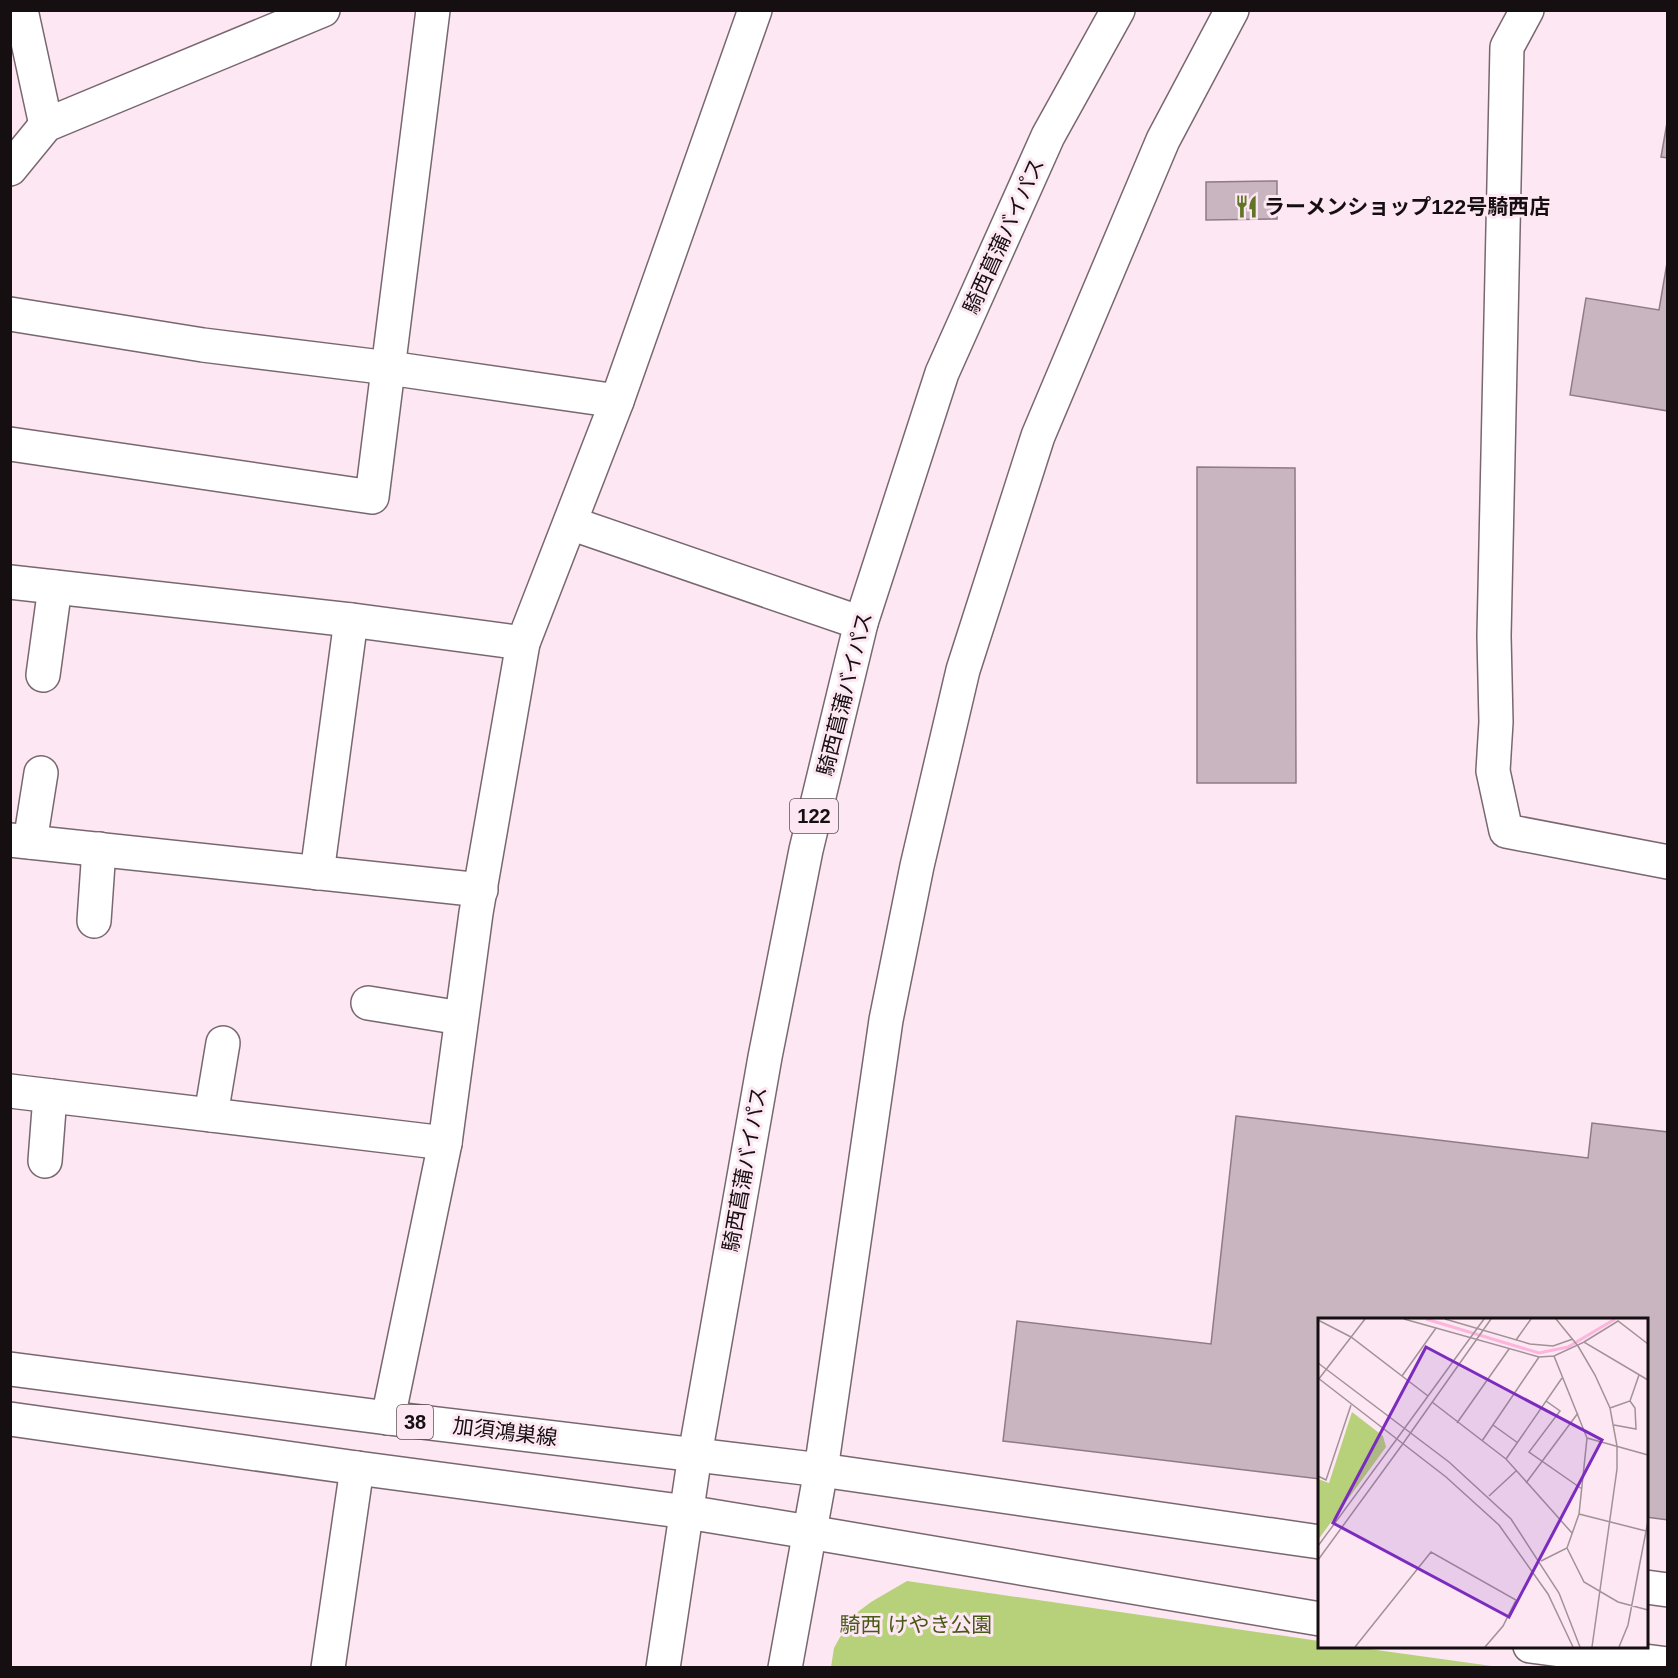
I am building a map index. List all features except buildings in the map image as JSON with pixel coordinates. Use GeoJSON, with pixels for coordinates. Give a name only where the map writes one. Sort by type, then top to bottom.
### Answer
{"type":"FeatureCollection","features":[{"type":"Feature","properties":{"kind":"main road"},"geometry":{"type":"LineString","coordinates":[[21,10],[46,125]]}},
{"type":"Feature","properties":{"kind":"main road"},"geometry":{"type":"LineString","coordinates":[[10,169],[46,125],[323,10]]}},
{"type":"Feature","properties":{"kind":"main road"},"geometry":{"type":"LineString","coordinates":[[10,444],[372,497],[433,10]]}},
{"type":"Feature","properties":{"kind":"main road"},"geometry":{"type":"LineString","coordinates":[[388,1418],[445,1143],[476,913],[523,644],[616,401],[755,10]]}},
{"type":"Feature","properties":{"kind":"main road","name":"騎西菖蒲バイパス"},"geometry":{"type":"LineString","coordinates":[[663,1668],[695,1455],[765,1057],[806,850],[861,623],[942,373],[1048,136],[1118,10]]}},
{"type":"Feature","properties":{"kind":"main road"},"geometry":{"type":"LineString","coordinates":[[785,1668],[820,1470],[886,1020],[917,866],[963,670],[1038,436],[1163,140],[1232,10]]}},
{"type":"Feature","properties":{"kind":"main road"},"geometry":{"type":"LineString","coordinates":[[1527,10],[1507,47],[1494,624],[1496,722],[1494,771],[1506,831],[1668,862]]}},
{"type":"Feature","properties":{"kind":"main road"},"geometry":{"type":"LineString","coordinates":[[10,314],[203,345],[389,368],[616,401]]}},
{"type":"Feature","properties":{"kind":"main road"},"geometry":{"type":"LineString","coordinates":[[570,523],[861,623]]}},
{"type":"Feature","properties":{"kind":"main road"},"geometry":{"type":"LineString","coordinates":[[10,582],[351,620],[523,644]]}},
{"type":"Feature","properties":{"kind":"main road"},"geometry":{"type":"LineString","coordinates":[[43,675],[55,587]]}},
{"type":"Feature","properties":{"kind":"main road"},"geometry":{"type":"LineString","coordinates":[[317,873],[351,620]]}},
{"type":"Feature","properties":{"kind":"main road"},"geometry":{"type":"LineString","coordinates":[[41,773],[20,841],[481,890]]}},
{"type":"Feature","properties":{"kind":"main road"},"geometry":{"type":"LineString","coordinates":[[94,921],[99,849]]}},
{"type":"Feature","properties":{"kind":"main road"},"geometry":{"type":"LineString","coordinates":[[368,1004],[462,1018]]}},
{"type":"Feature","properties":{"kind":"main road"},"geometry":{"type":"LineString","coordinates":[[211,1116],[223,1043]]}},
{"type":"Feature","properties":{"kind":"main road"},"geometry":{"type":"LineString","coordinates":[[10,1091],[445,1143]]}},
{"type":"Feature","properties":{"kind":"main road"},"geometry":{"type":"LineString","coordinates":[[45,1161],[50,1096]]}},
{"type":"Feature","properties":{"kind":"main road","name":"加須鴻巣線"},"geometry":{"type":"LineString","coordinates":[[10,1369],[388,1418],[820,1470],[1318,1542]]}},
{"type":"Feature","properties":{"kind":"main road"},"geometry":{"type":"LineString","coordinates":[[10,1419],[687,1512],[1318,1618]]}},
{"type":"Feature","properties":{"kind":"main road"},"geometry":{"type":"LineString","coordinates":[[328,1668],[357,1468]]}},
{"type":"Feature","properties":{"kind":"main road"},"geometry":{"type":"LineString","coordinates":[[1648,1587],[1668,1590]]}},
{"type":"Feature","properties":{"kind":"main road"},"geometry":{"type":"LineString","coordinates":[[1538,1648],[1668,1664]]}},
{"type":"Feature","properties":{"kind":"green space","name":"騎西 けやき公園"},"geometry":{"type":"Polygon","coordinates":[[[907,1581],[1318,1641],[1318,1648],[1362,1648],[1499,1667],[831,1667],[834,1648],[851,1617],[871,1602],[907,1581]]]}},
{"type":"Feature","properties":{"kind":"place","name":"ラーメンショップ122号騎西店"},"geometry":{"type":"Point","coordinates":[1246,207]}}]}
